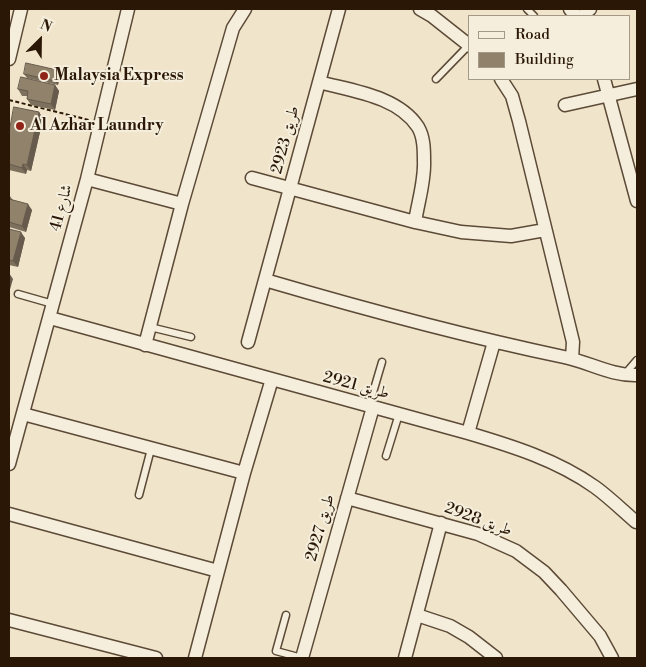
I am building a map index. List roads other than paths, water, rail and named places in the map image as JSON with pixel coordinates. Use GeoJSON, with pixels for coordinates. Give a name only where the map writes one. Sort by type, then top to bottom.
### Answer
{"type":"FeatureCollection","features":[{"type":"Feature","properties":{"kind":"street"},"geometry":{"type":"LineString","coordinates":[[9,59],[13,22],[21,9]]}},
{"type":"Feature","properties":{"kind":"street","name":"شارع 41"},"geometry":{"type":"LineString","coordinates":[[9,464],[87,179],[128,9]]}},
{"type":"Feature","properties":{"kind":"street"},"geometry":{"type":"LineString","coordinates":[[145,345],[182,204],[233,28],[245,9]]}},
{"type":"Feature","properties":{"kind":"street","name":"طريق 2923"},"geometry":{"type":"LineString","coordinates":[[248,342],[339,9]]}},
{"type":"Feature","properties":{"kind":"street"},"geometry":{"type":"LineString","coordinates":[[420,9],[468,44]]}},
{"type":"Feature","properties":{"kind":"street"},"geometry":{"type":"LineString","coordinates":[[502,80],[512,96],[573,342],[572,359]]}},
{"type":"Feature","properties":{"kind":"street"},"geometry":{"type":"LineString","coordinates":[[604,80],[610,95],[637,201]]}},
{"type":"Feature","properties":{"kind":"street"},"geometry":{"type":"LineString","coordinates":[[319,82],[385,100],[403,112],[418,128],[424,144],[425,163],[415,222]]}},
{"type":"Feature","properties":{"kind":"street"},"geometry":{"type":"LineString","coordinates":[[564,105],[637,89]]}},
{"type":"Feature","properties":{"kind":"street"},"geometry":{"type":"LineString","coordinates":[[252,178],[415,222],[462,232],[511,236],[545,230]]}},
{"type":"Feature","properties":{"kind":"street"},"geometry":{"type":"LineString","coordinates":[[87,179],[182,204]]}},
{"type":"Feature","properties":{"kind":"street"},"geometry":{"type":"LineString","coordinates":[[265,280],[494,342],[572,359],[605,371],[631,375]]}},
{"type":"Feature","properties":{"kind":"street","name":"طريق 2921"},"geometry":{"type":"LineString","coordinates":[[50,318],[468,433],[528,452],[567,470],[595,487],[637,522]]}},
{"type":"Feature","properties":{"kind":"street"},"geometry":{"type":"LineString","coordinates":[[468,433],[494,342]]}},
{"type":"Feature","properties":{"kind":"street"},"geometry":{"type":"LineString","coordinates":[[195,658],[244,473],[272,379]]}},
{"type":"Feature","properties":{"kind":"street","name":"طريق 2927"},"geometry":{"type":"LineString","coordinates":[[302,658],[371,407]]}},
{"type":"Feature","properties":{"kind":"street"},"geometry":{"type":"LineString","coordinates":[[23,414],[244,473]]}},
{"type":"Feature","properties":{"kind":"street","name":"طريق 2928"},"geometry":{"type":"LineString","coordinates":[[347,498],[441,523],[492,539],[516,551],[535,565],[556,585],[600,636],[612,658]]}},
{"type":"Feature","properties":{"kind":"street"},"geometry":{"type":"LineString","coordinates":[[9,514],[218,571]]}},
{"type":"Feature","properties":{"kind":"street"},"geometry":{"type":"LineString","coordinates":[[406,658],[441,523]]}},
{"type":"Feature","properties":{"kind":"street"},"geometry":{"type":"LineString","coordinates":[[417,615],[450,626],[469,637],[496,658]]}},
{"type":"Feature","properties":{"kind":"street"},"geometry":{"type":"LineString","coordinates":[[9,620],[156,658]]}},
{"type":"Feature","properties":{"kind":"lane"},"geometry":{"type":"LineString","coordinates":[[436,78],[468,46]]}},
{"type":"Feature","properties":{"kind":"lane"},"geometry":{"type":"LineString","coordinates":[[18,294],[53,304]]}},
{"type":"Feature","properties":{"kind":"lane"},"geometry":{"type":"LineString","coordinates":[[150,327],[191,337]]}},
{"type":"Feature","properties":{"kind":"lane"},"geometry":{"type":"LineString","coordinates":[[631,375],[637,360]]}},
{"type":"Feature","properties":{"kind":"lane"},"geometry":{"type":"LineString","coordinates":[[371,407],[382,362]]}},
{"type":"Feature","properties":{"kind":"lane"},"geometry":{"type":"LineString","coordinates":[[386,456],[399,414]]}},
{"type":"Feature","properties":{"kind":"lane"},"geometry":{"type":"LineString","coordinates":[[139,495],[151,448]]}},
{"type":"Feature","properties":{"kind":"lane"},"geometry":{"type":"LineString","coordinates":[[286,615],[275,655],[302,658]]}},
{"type":"Feature","properties":{"kind":"place","name":"Malaysia Express"},"geometry":{"type":"Point","coordinates":[44,76]}},
{"type":"Feature","properties":{"kind":"place","name":"Al Azhar Laundry"},"geometry":{"type":"Point","coordinates":[20,126]}}]}
